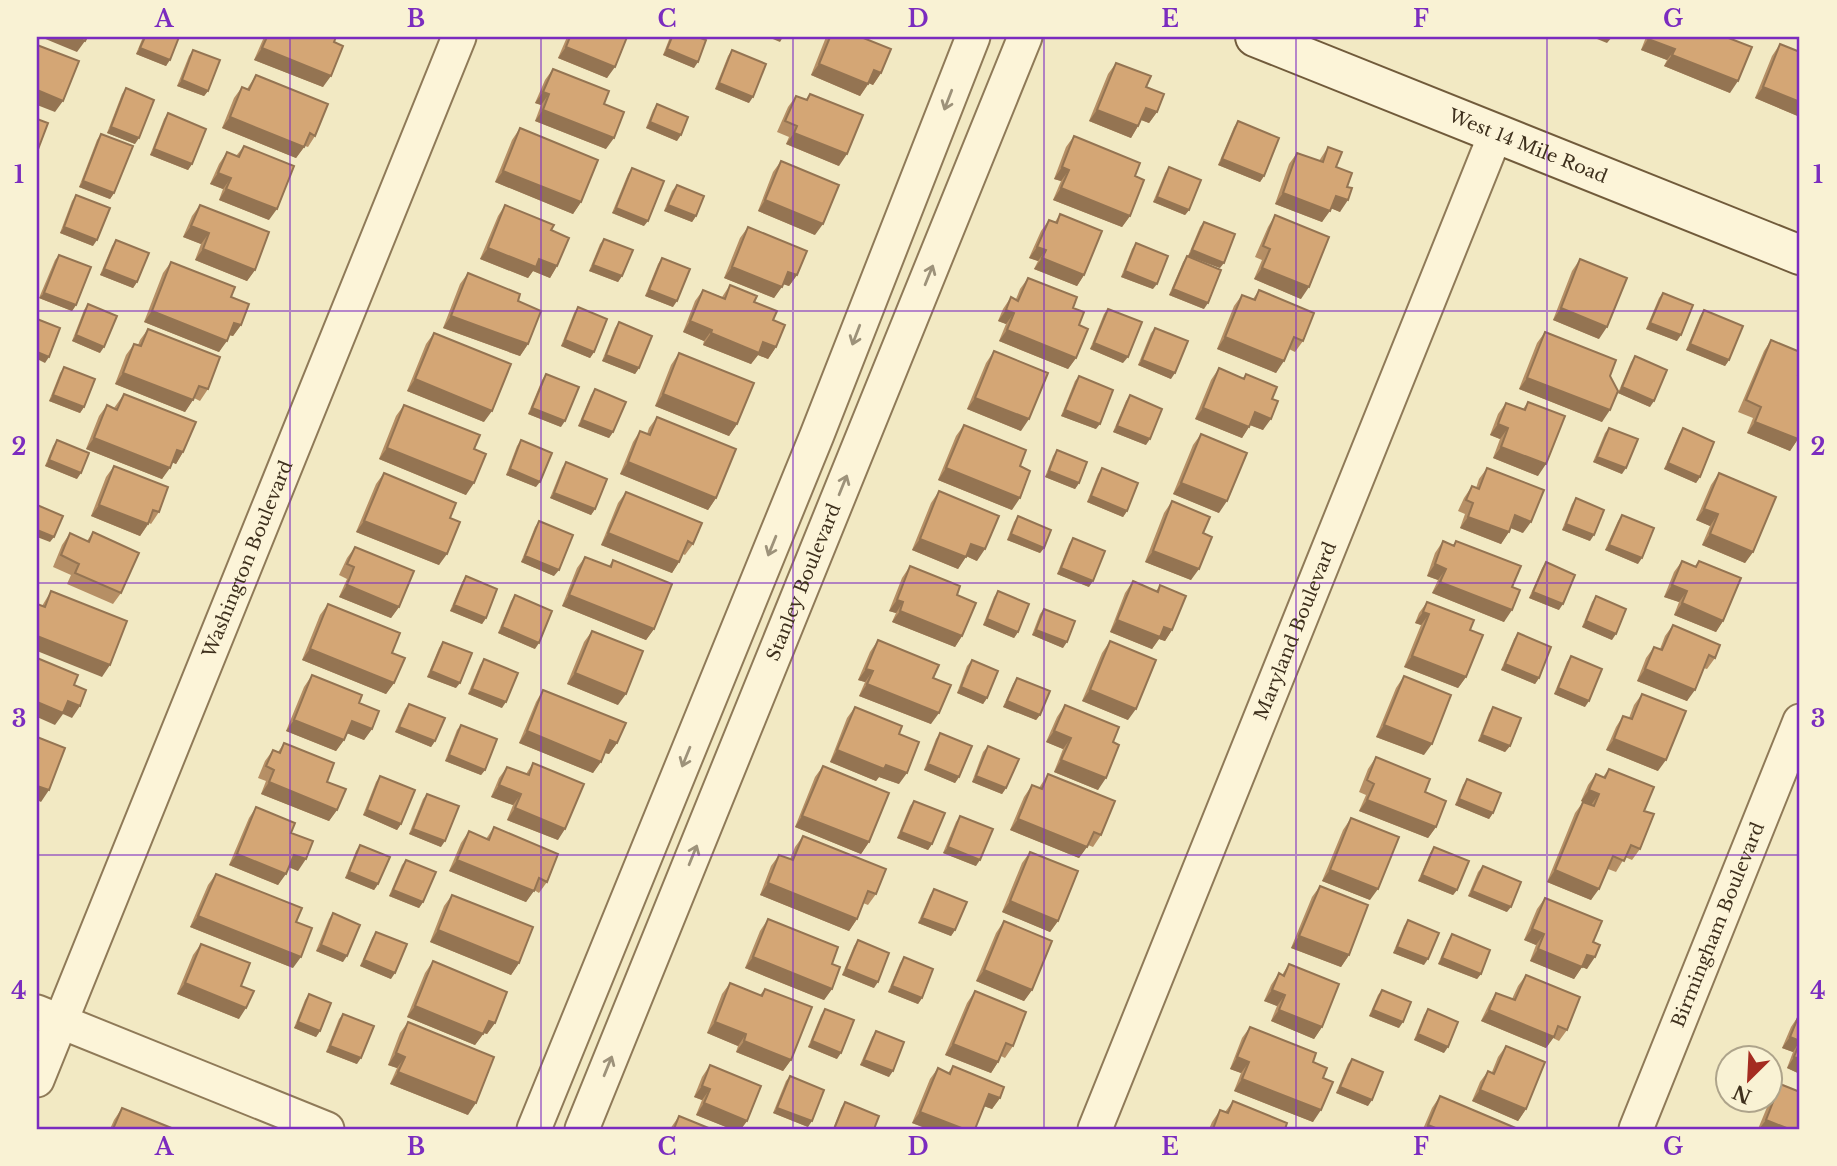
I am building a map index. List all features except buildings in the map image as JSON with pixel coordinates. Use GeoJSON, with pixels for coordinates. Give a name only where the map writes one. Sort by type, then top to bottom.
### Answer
{"type":"FeatureCollection","features":[{"type":"Feature","properties":{"kind":"main road","name":"West 14 Mile Road"},"geometry":{"type":"LineString","coordinates":[[1255,37],[1800,255]]}},
{"type":"Feature","properties":{"kind":"street","name":"Washington Boulevard"},"geometry":{"type":"LineString","coordinates":[[37,1080],[49,1016],[459,37]]}},
{"type":"Feature","properties":{"kind":"street"},"geometry":{"type":"LineString","coordinates":[[534,1129],[758,582],[974,37]]}},
{"type":"Feature","properties":{"kind":"street","name":"Stanley Boulevard"},"geometry":{"type":"LineString","coordinates":[[582,1129],[1025,37]]}},
{"type":"Feature","properties":{"kind":"street","name":"Maryland Boulevard"},"geometry":{"type":"LineString","coordinates":[[1095,1129],[1496,133]]}},
{"type":"Feature","properties":{"kind":"street"},"geometry":{"type":"LineString","coordinates":[[758,582],[797,598]]}},
{"type":"Feature","properties":{"kind":"street","name":"Birmingham Boulevard"},"geometry":{"type":"LineString","coordinates":[[1636,1129],[1800,721]]}},
{"type":"Feature","properties":{"kind":"street"},"geometry":{"type":"LineString","coordinates":[[49,1016],[327,1129]]}}]}
